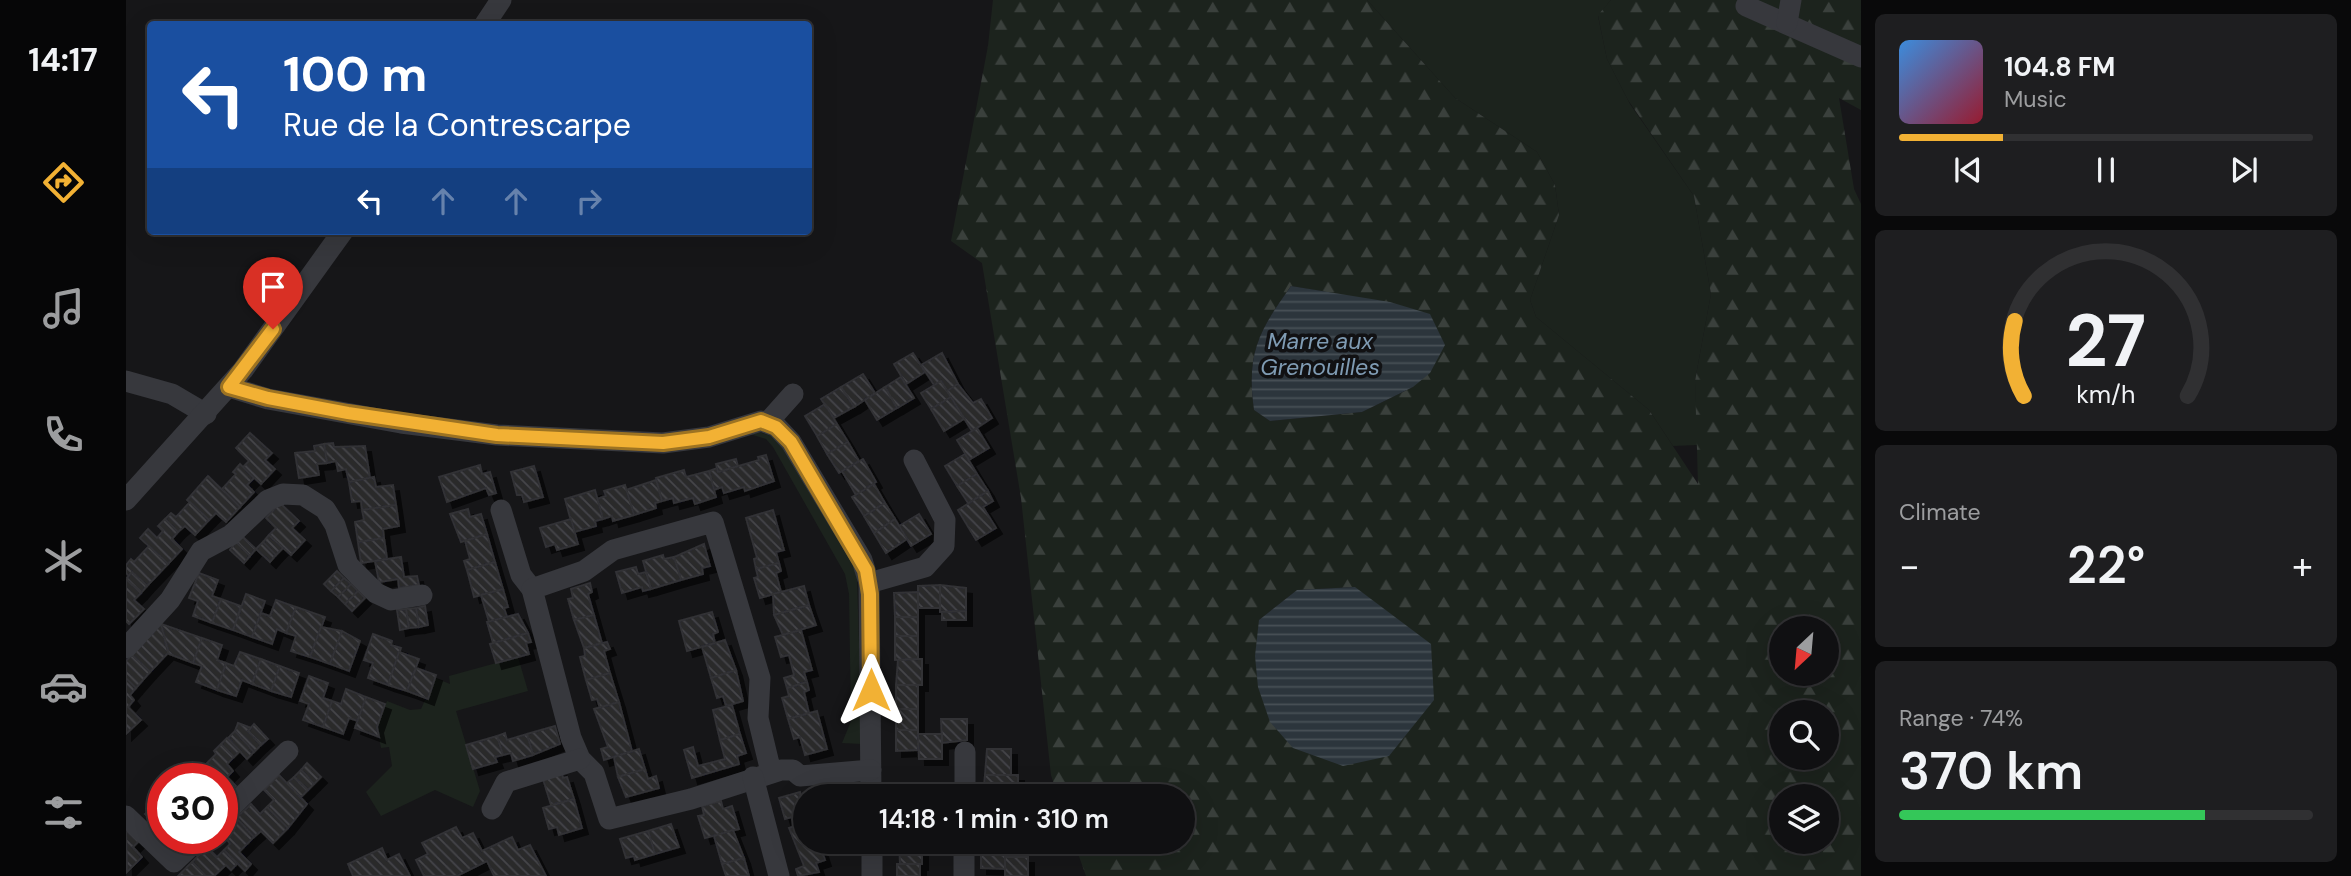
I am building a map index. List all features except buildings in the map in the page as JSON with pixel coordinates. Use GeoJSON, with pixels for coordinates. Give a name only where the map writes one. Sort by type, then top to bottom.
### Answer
{"type":"FeatureCollection","features":[{"type":"Feature","properties":{"kind":"street"},"geometry":{"type":"LineString","coordinates":[[487,21],[501,0]]}},
{"type":"Feature","properties":{"kind":"street"},"geometry":{"type":"LineString","coordinates":[[1787,23],[1791,0]]}},
{"type":"Feature","properties":{"kind":"street"},"geometry":{"type":"LineString","coordinates":[[1746,6],[1861,57]]}},
{"type":"Feature","properties":{"kind":"street"},"geometry":{"type":"LineString","coordinates":[[126,500],[229,387],[340,235]]}},
{"type":"Feature","properties":{"kind":"street"},"geometry":{"type":"LineString","coordinates":[[126,381],[172,394],[206,414]]}},
{"type":"Feature","properties":{"kind":"street"},"geometry":{"type":"LineString","coordinates":[[229,387],[268,398],[412,424],[554,439],[678,442],[768,422],[793,394]]}},
{"type":"Feature","properties":{"kind":"street"},"geometry":{"type":"LineString","coordinates":[[768,422],[791,442],[862,560],[870,583],[871,784]]}},
{"type":"Feature","properties":{"kind":"street"},"geometry":{"type":"LineString","coordinates":[[870,583],[925,567],[938,557],[944,546],[945,520],[914,460]]}},
{"type":"Feature","properties":{"kind":"street"},"geometry":{"type":"LineString","coordinates":[[126,648],[170,600],[201,551],[231,535],[268,500],[284,494],[303,495],[325,509],[335,525],[348,565],[376,593],[391,600],[422,595]]}},
{"type":"Feature","properties":{"kind":"street"},"geometry":{"type":"LineString","coordinates":[[501,510],[522,575],[531,590],[552,674],[580,759],[594,773],[609,819],[691,799],[762,774],[793,770],[800,776],[871,770]]}},
{"type":"Feature","properties":{"kind":"street"},"geometry":{"type":"LineString","coordinates":[[531,590],[584,571],[613,550],[713,522],[760,678],[758,718],[762,774],[779,876]]}},
{"type":"Feature","properties":{"kind":"street"},"geometry":{"type":"LineString","coordinates":[[238,800],[288,751]]}},
{"type":"Feature","properties":{"kind":"street"},"geometry":{"type":"LineString","coordinates":[[965,752],[965,784]]}},
{"type":"Feature","properties":{"kind":"street"},"geometry":{"type":"LineString","coordinates":[[492,810],[506,782],[580,759]]}},
{"type":"Feature","properties":{"kind":"street"},"geometry":{"type":"LineString","coordinates":[[126,816],[168,869],[183,854]]}},
{"type":"Feature","properties":{"kind":"street"},"geometry":{"type":"LineString","coordinates":[[872,854],[872,876]]}},
{"type":"Feature","properties":{"kind":"street"},"geometry":{"type":"LineString","coordinates":[[964,854],[964,876]]}},
{"type":"Feature","properties":{"kind":"green space"},"geometry":{"type":"Polygon","coordinates":[[[993,0],[1367,0],[1455,98],[1537,152],[1555,185],[1559,215],[1530,300],[1536,317],[1649,410],[1698,484],[1695,381],[1711,294],[1694,196],[1628,100],[1607,59],[1598,15],[1611,0],[1861,0],[1861,110],[1839,98],[1854,189],[1861,204],[1861,876],[1086,876],[1078,854],[1195,854],[1195,784],[1054,784],[1021,498],[982,263],[951,241],[988,46],[993,0]],[[1291,286],[1271,316],[1258,343],[1252,373],[1254,410],[1270,421],[1362,412],[1413,387],[1367,299],[1291,286]],[[1355,587],[1297,590],[1259,620],[1355,587]]]}},
{"type":"Feature","properties":{"kind":"green space"},"geometry":{"type":"Polygon","coordinates":[[[1367,0],[1611,0],[1598,16],[1607,59],[1630,104],[1694,196],[1711,294],[1695,381],[1698,445],[1673,446],[1649,410],[1536,317],[1530,300],[1559,215],[1555,185],[1537,152],[1455,98],[1367,0]]]}},
{"type":"Feature","properties":{"kind":"green space"},"geometry":{"type":"Polygon","coordinates":[[[759,432],[780,439],[851,559],[857,576],[862,744],[842,743],[851,721],[849,594],[845,574],[773,447],[766,439],[750,434],[759,432]]]}},
{"type":"Feature","properties":{"kind":"green space"},"geometry":{"type":"Polygon","coordinates":[[[518,657],[528,691],[456,711],[480,791],[473,807],[435,790],[381,816],[366,792],[392,766],[389,747],[381,748],[377,727],[387,701],[410,710],[421,709],[435,678],[450,684],[449,676],[518,657]]]}},
{"type":"Feature","properties":{"kind":"water","name":"Marre aux Grenouilles"},"geometry":{"type":"Polygon","coordinates":[[[1291,286],[1390,302],[1430,314],[1445,345],[1430,373],[1413,387],[1362,412],[1270,421],[1254,410],[1254,358],[1263,330],[1291,286]]]}},
{"type":"Feature","properties":{"kind":"water"},"geometry":{"type":"Polygon","coordinates":[[[1355,587],[1431,644],[1434,700],[1389,756],[1343,766],[1293,748],[1270,722],[1258,687],[1255,656],[1259,620],[1297,590],[1355,587]]]}},
{"type":"Feature","properties":{"kind":"route"},"geometry":{"type":"LineString","coordinates":[[273,329],[229,387],[268,398],[423,426],[554,439],[678,442],[721,434],[761,421],[768,422],[784,433],[791,442],[866,570],[870,583],[871,690]]}}]}
